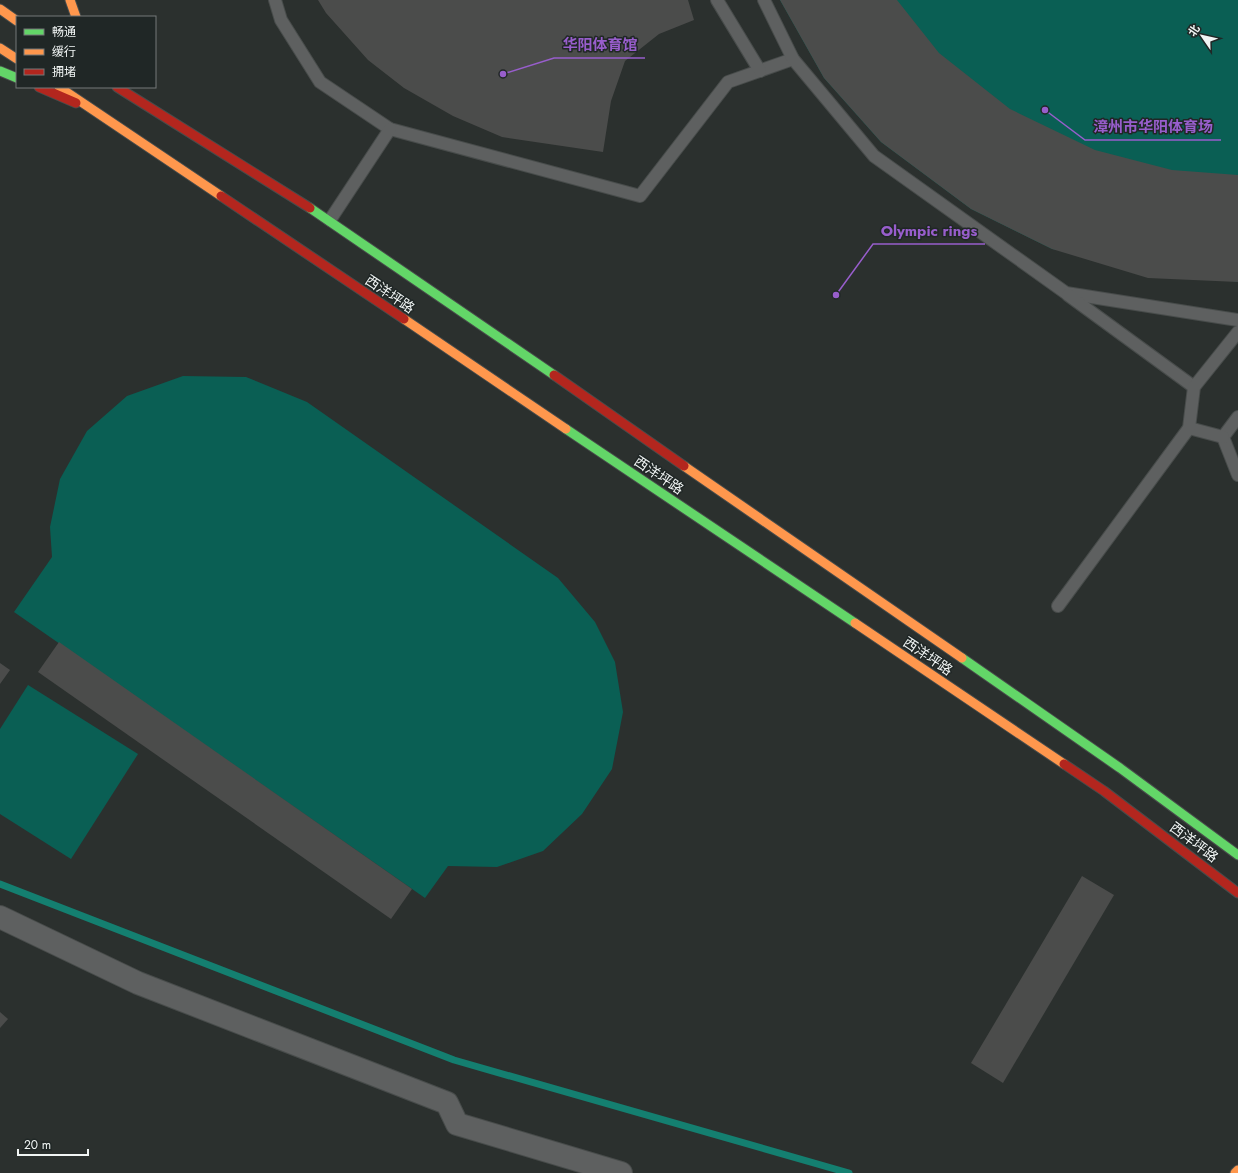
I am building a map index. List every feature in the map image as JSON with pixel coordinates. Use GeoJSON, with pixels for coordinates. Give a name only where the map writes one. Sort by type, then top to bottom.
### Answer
{"type":"FeatureCollection","features":[{"type":"Feature","properties":{"kind":"main road"},"geometry":{"type":"LineString","coordinates":[[70,0],[76,16]]}},
{"type":"Feature","properties":{"kind":"main road"},"geometry":{"type":"LineString","coordinates":[[0,9],[16,20]]}},
{"type":"Feature","properties":{"kind":"main road"},"geometry":{"type":"LineString","coordinates":[[0,48],[16,58]]}},
{"type":"Feature","properties":{"kind":"main road"},"geometry":{"type":"LineString","coordinates":[[0,71],[16,78]]}},
{"type":"Feature","properties":{"kind":"main road"},"geometry":{"type":"LineString","coordinates":[[41,88],[92,110]]}},
{"type":"Feature","properties":{"kind":"main road","name":"西洋坪路"},"geometry":{"type":"LineString","coordinates":[[59,88],[1104,791],[1238,893]]}},
{"type":"Feature","properties":{"kind":"main road","name":"西洋坪路"},"geometry":{"type":"LineString","coordinates":[[119,88],[330,220],[1120,768],[1238,855]]}},
{"type":"Feature","properties":{"kind":"main road"},"geometry":{"type":"LineString","coordinates":[[1235,1173],[1238,1170]]}},
{"type":"Feature","properties":{"kind":"street"},"geometry":{"type":"LineString","coordinates":[[0,917],[138,983],[447,1103],[457,1124],[621,1173]]}},
{"type":"Feature","properties":{"kind":"lane"},"geometry":{"type":"LineString","coordinates":[[275,0],[281,20],[320,82],[390,129],[640,196],[728,82],[793,59]]}},
{"type":"Feature","properties":{"kind":"lane"},"geometry":{"type":"LineString","coordinates":[[717,0],[760,71]]}},
{"type":"Feature","properties":{"kind":"lane"},"geometry":{"type":"LineString","coordinates":[[764,0],[793,59],[874,156],[1066,293],[1194,387]]}},
{"type":"Feature","properties":{"kind":"lane"},"geometry":{"type":"LineString","coordinates":[[330,220],[390,129]]}},
{"type":"Feature","properties":{"kind":"lane"},"geometry":{"type":"LineString","coordinates":[[1066,293],[1238,320]]}},
{"type":"Feature","properties":{"kind":"lane"},"geometry":{"type":"LineString","coordinates":[[1058,606],[1189,428],[1194,387],[1238,332]]}},
{"type":"Feature","properties":{"kind":"lane"},"geometry":{"type":"LineString","coordinates":[[1223,437],[1238,416]]}},
{"type":"Feature","properties":{"kind":"lane"},"geometry":{"type":"LineString","coordinates":[[1189,428],[1223,437]]}},
{"type":"Feature","properties":{"kind":"lane"},"geometry":{"type":"LineString","coordinates":[[1223,437],[1238,475]]}},
{"type":"Feature","properties":{"kind":"green space"},"geometry":{"type":"Polygon","coordinates":[[[780,0],[1238,0],[1238,282],[1052,249],[971,209],[881,142],[824,78],[780,0]]]}},
{"type":"Feature","properties":{"kind":"green space"},"geometry":{"type":"Polygon","coordinates":[[[183,376],[246,377],[307,402],[558,578],[595,622],[615,662],[623,712],[612,769],[582,814],[543,851],[497,867],[448,866],[425,898],[14,612],[52,557],[50,527],[60,479],[87,431],[127,396],[183,376]]]}},
{"type":"Feature","properties":{"kind":"green space"},"geometry":{"type":"Polygon","coordinates":[[[28,685],[138,754],[71,859],[0,814],[0,729],[28,685]]]}},
{"type":"Feature","properties":{"kind":"building"},"geometry":{"type":"Polygon","coordinates":[[[318,0],[688,0],[694,20],[659,34],[625,61],[611,101],[603,152],[502,137],[453,116],[404,88],[368,60],[326,13],[318,0]]]}},
{"type":"Feature","properties":{"kind":"building"},"geometry":{"type":"Polygon","coordinates":[[[780,0],[897,0],[939,53],[1010,109],[1095,150],[1172,170],[1238,175],[1238,282],[1148,278],[1052,249],[971,209],[881,142],[824,78],[780,0]]]}},
{"type":"Feature","properties":{"kind":"building"},"geometry":{"type":"Polygon","coordinates":[[[59,642],[412,889],[391,919],[38,672],[59,642]]]}},
{"type":"Feature","properties":{"kind":"building"},"geometry":{"type":"Polygon","coordinates":[[[0,663],[10,670],[0,684],[0,663]]]}},
{"type":"Feature","properties":{"kind":"building"},"geometry":{"type":"Polygon","coordinates":[[[1082,876],[1114,895],[1003,1083],[971,1063],[1082,876]]]}},
{"type":"Feature","properties":{"kind":"building"},"geometry":{"type":"Polygon","coordinates":[[[0,1012],[8,1019],[0,1028],[0,1012]]]}},
{"type":"Feature","properties":{"kind":"waterway"},"geometry":{"type":"LineString","coordinates":[[0,884],[454,1060],[849,1173]]}},
{"type":"Feature","properties":{"kind":"traffic: fast"},"geometry":{"type":"LineString","coordinates":[[0,71],[16,78]]}},
{"type":"Feature","properties":{"kind":"traffic: fast"},"geometry":{"type":"LineString","coordinates":[[310,208],[554,375]]}},
{"type":"Feature","properties":{"kind":"traffic: fast"},"geometry":{"type":"LineString","coordinates":[[566,429],[855,623]]}},
{"type":"Feature","properties":{"kind":"traffic: fast"},"geometry":{"type":"LineString","coordinates":[[962,658],[1120,768],[1238,855]]}},
{"type":"Feature","properties":{"kind":"traffic: slow"},"geometry":{"type":"LineString","coordinates":[[70,0],[76,16]]}},
{"type":"Feature","properties":{"kind":"traffic: slow"},"geometry":{"type":"LineString","coordinates":[[0,9],[16,20]]}},
{"type":"Feature","properties":{"kind":"traffic: slow"},"geometry":{"type":"LineString","coordinates":[[0,48],[16,58]]}},
{"type":"Feature","properties":{"kind":"traffic: slow"},"geometry":{"type":"LineString","coordinates":[[60,88],[221,196]]}},
{"type":"Feature","properties":{"kind":"traffic: slow"},"geometry":{"type":"LineString","coordinates":[[404,319],[566,429]]}},
{"type":"Feature","properties":{"kind":"traffic: slow"},"geometry":{"type":"LineString","coordinates":[[684,466],[962,658]]}},
{"type":"Feature","properties":{"kind":"traffic: slow"},"geometry":{"type":"LineString","coordinates":[[855,623],[1064,764]]}},
{"type":"Feature","properties":{"kind":"traffic: slow"},"geometry":{"type":"LineString","coordinates":[[1235,1173],[1238,1170]]}},
{"type":"Feature","properties":{"kind":"traffic: jam"},"geometry":{"type":"LineString","coordinates":[[41,88],[76,103]]}},
{"type":"Feature","properties":{"kind":"traffic: jam"},"geometry":{"type":"LineString","coordinates":[[119,88],[310,208]]}},
{"type":"Feature","properties":{"kind":"traffic: jam"},"geometry":{"type":"LineString","coordinates":[[221,196],[404,319]]}},
{"type":"Feature","properties":{"kind":"traffic: jam"},"geometry":{"type":"LineString","coordinates":[[554,375],[684,466]]}},
{"type":"Feature","properties":{"kind":"traffic: jam"},"geometry":{"type":"LineString","coordinates":[[1064,764],[1104,791],[1238,893]]}},
{"type":"Feature","properties":{"kind":"place","name":"华阳体育馆"},"geometry":{"type":"Point","coordinates":[503,74]}},
{"type":"Feature","properties":{"kind":"place","name":"漳州市华阳体育场"},"geometry":{"type":"Point","coordinates":[1045,110]}},
{"type":"Feature","properties":{"kind":"place","name":"Olympic rings"},"geometry":{"type":"Point","coordinates":[836,295]}}]}
